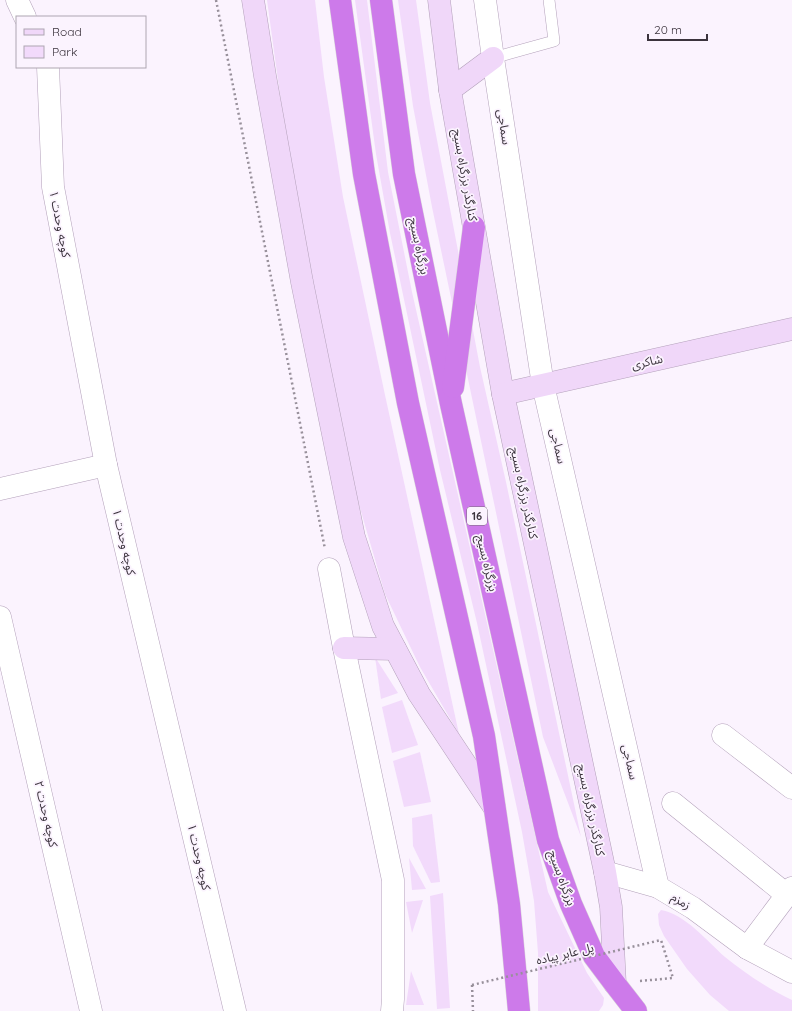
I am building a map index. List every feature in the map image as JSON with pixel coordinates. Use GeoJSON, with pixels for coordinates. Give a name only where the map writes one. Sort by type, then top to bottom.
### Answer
{"type":"FeatureCollection","features":[{"type":"Feature","properties":{"kind":"highway"},"geometry":{"type":"LineString","coordinates":[[340,0],[366,182],[408,404],[484,736],[509,904],[519,1011]]}},
{"type":"Feature","properties":{"kind":"highway","name":"بزرگراه بسیج"},"geometry":{"type":"LineString","coordinates":[[381,0],[404,174],[451,404],[548,840],[571,904],[594,956],[636,1011]]}},
{"type":"Feature","properties":{"kind":"highway"},"geometry":{"type":"LineString","coordinates":[[451,404],[474,227]]}},
{"type":"Feature","properties":{"kind":"highway"},"geometry":{"type":"LineString","coordinates":[[613,1011],[615,984]]}},
{"type":"Feature","properties":{"kind":"street"},"geometry":{"type":"LineString","coordinates":[[17,0],[25,16]]}},
{"type":"Feature","properties":{"kind":"street"},"geometry":{"type":"LineString","coordinates":[[253,0],[302,282],[354,537],[383,626],[419,694],[494,807]]}},
{"type":"Feature","properties":{"kind":"street","name":"کنارگذر بزرگراه بسیج"},"geometry":{"type":"LineString","coordinates":[[439,0],[450,90],[503,394],[605,872],[611,907],[615,984]]}},
{"type":"Feature","properties":{"kind":"street","name":"سماجی"},"geometry":{"type":"LineString","coordinates":[[486,0],[493,58],[544,385],[658,887]]}},
{"type":"Feature","properties":{"kind":"street"},"geometry":{"type":"LineString","coordinates":[[450,90],[493,58]]}},
{"type":"Feature","properties":{"kind":"street","name":"کوچه وحدت ۱"},"geometry":{"type":"LineString","coordinates":[[48,68],[53,187],[106,464],[235,1011]]}},
{"type":"Feature","properties":{"kind":"street","name":"شاکری"},"geometry":{"type":"LineString","coordinates":[[503,394],[792,329]]}},
{"type":"Feature","properties":{"kind":"street"},"geometry":{"type":"LineString","coordinates":[[0,489],[106,464]]}},
{"type":"Feature","properties":{"kind":"street"},"geometry":{"type":"LineString","coordinates":[[329,569],[344,648],[394,880],[392,1011]]}},
{"type":"Feature","properties":{"kind":"street","name":"کوچه وحدت ۲"},"geometry":{"type":"LineString","coordinates":[[0,617],[92,1011]]}},
{"type":"Feature","properties":{"kind":"street"},"geometry":{"type":"LineString","coordinates":[[344,648],[395,649]]}},
{"type":"Feature","properties":{"kind":"street"},"geometry":{"type":"LineString","coordinates":[[723,735],[792,788]]}},
{"type":"Feature","properties":{"kind":"street"},"geometry":{"type":"LineString","coordinates":[[673,803],[789,892],[747,948]]}},
{"type":"Feature","properties":{"kind":"street","name":"زمزم"},"geometry":{"type":"LineString","coordinates":[[605,872],[658,887],[693,908],[747,948],[792,972]]}},
{"type":"Feature","properties":{"kind":"lane"},"geometry":{"type":"LineString","coordinates":[[493,58],[554,41],[549,0]]}},
{"type":"Feature","properties":{"kind":"path"},"geometry":{"type":"LineString","coordinates":[[216,0],[329,569]]}},
{"type":"Feature","properties":{"kind":"path","name":"پل عابر پیاده"},"geometry":{"type":"LineString","coordinates":[[473,1011],[472,985],[661,940],[672,978],[615,984]]}},
{"type":"Feature","properties":{"kind":"green space"},"geometry":{"type":"Polygon","coordinates":[[[267,0],[315,0],[324,77],[343,197],[459,734],[420,667],[385,594],[353,484],[321,338],[281,102],[267,0]]]}},
{"type":"Feature","properties":{"kind":"green space"},"geometry":{"type":"Polygon","coordinates":[[[355,0],[367,0],[388,172],[412,292],[548,892],[587,973],[604,998],[603,1005],[599,1011],[538,1011],[538,953],[534,901],[522,832],[477,623],[440,470],[390,233],[376,154],[355,0]]]}},
{"type":"Feature","properties":{"kind":"green space"},"geometry":{"type":"Polygon","coordinates":[[[398,0],[416,0],[430,103],[480,367],[506,482],[581,837],[543,737],[432,207],[413,106],[398,0]]]}},
{"type":"Feature","properties":{"kind":"green space"},"geometry":{"type":"Polygon","coordinates":[[[375,657],[398,693],[381,699],[375,657]]]}},
{"type":"Feature","properties":{"kind":"green space"},"geometry":{"type":"Polygon","coordinates":[[[402,700],[418,745],[392,753],[382,707],[402,700]]]}},
{"type":"Feature","properties":{"kind":"green space"},"geometry":{"type":"Polygon","coordinates":[[[420,752],[431,802],[404,807],[393,761],[420,752]]]}},
{"type":"Feature","properties":{"kind":"green space"},"geometry":{"type":"Polygon","coordinates":[[[432,814],[440,882],[431,883],[413,846],[412,818],[432,814]]]}},
{"type":"Feature","properties":{"kind":"green space"},"geometry":{"type":"Polygon","coordinates":[[[409,858],[426,889],[412,890],[409,858]]]}},
{"type":"Feature","properties":{"kind":"green space"},"geometry":{"type":"Polygon","coordinates":[[[443,893],[450,1008],[437,1009],[430,896],[443,893]]]}},
{"type":"Feature","properties":{"kind":"green space"},"geometry":{"type":"Polygon","coordinates":[[[423,900],[412,933],[406,902],[423,900]]]}},
{"type":"Feature","properties":{"kind":"green space"},"geometry":{"type":"Polygon","coordinates":[[[661,910],[687,922],[725,957],[741,969],[766,986],[792,1000],[792,1011],[729,1011],[710,995],[687,969],[664,936],[659,925],[658,914],[661,910]]]}},
{"type":"Feature","properties":{"kind":"green space"},"geometry":{"type":"Polygon","coordinates":[[[411,971],[424,1005],[406,1005],[411,971]]]}}]}
